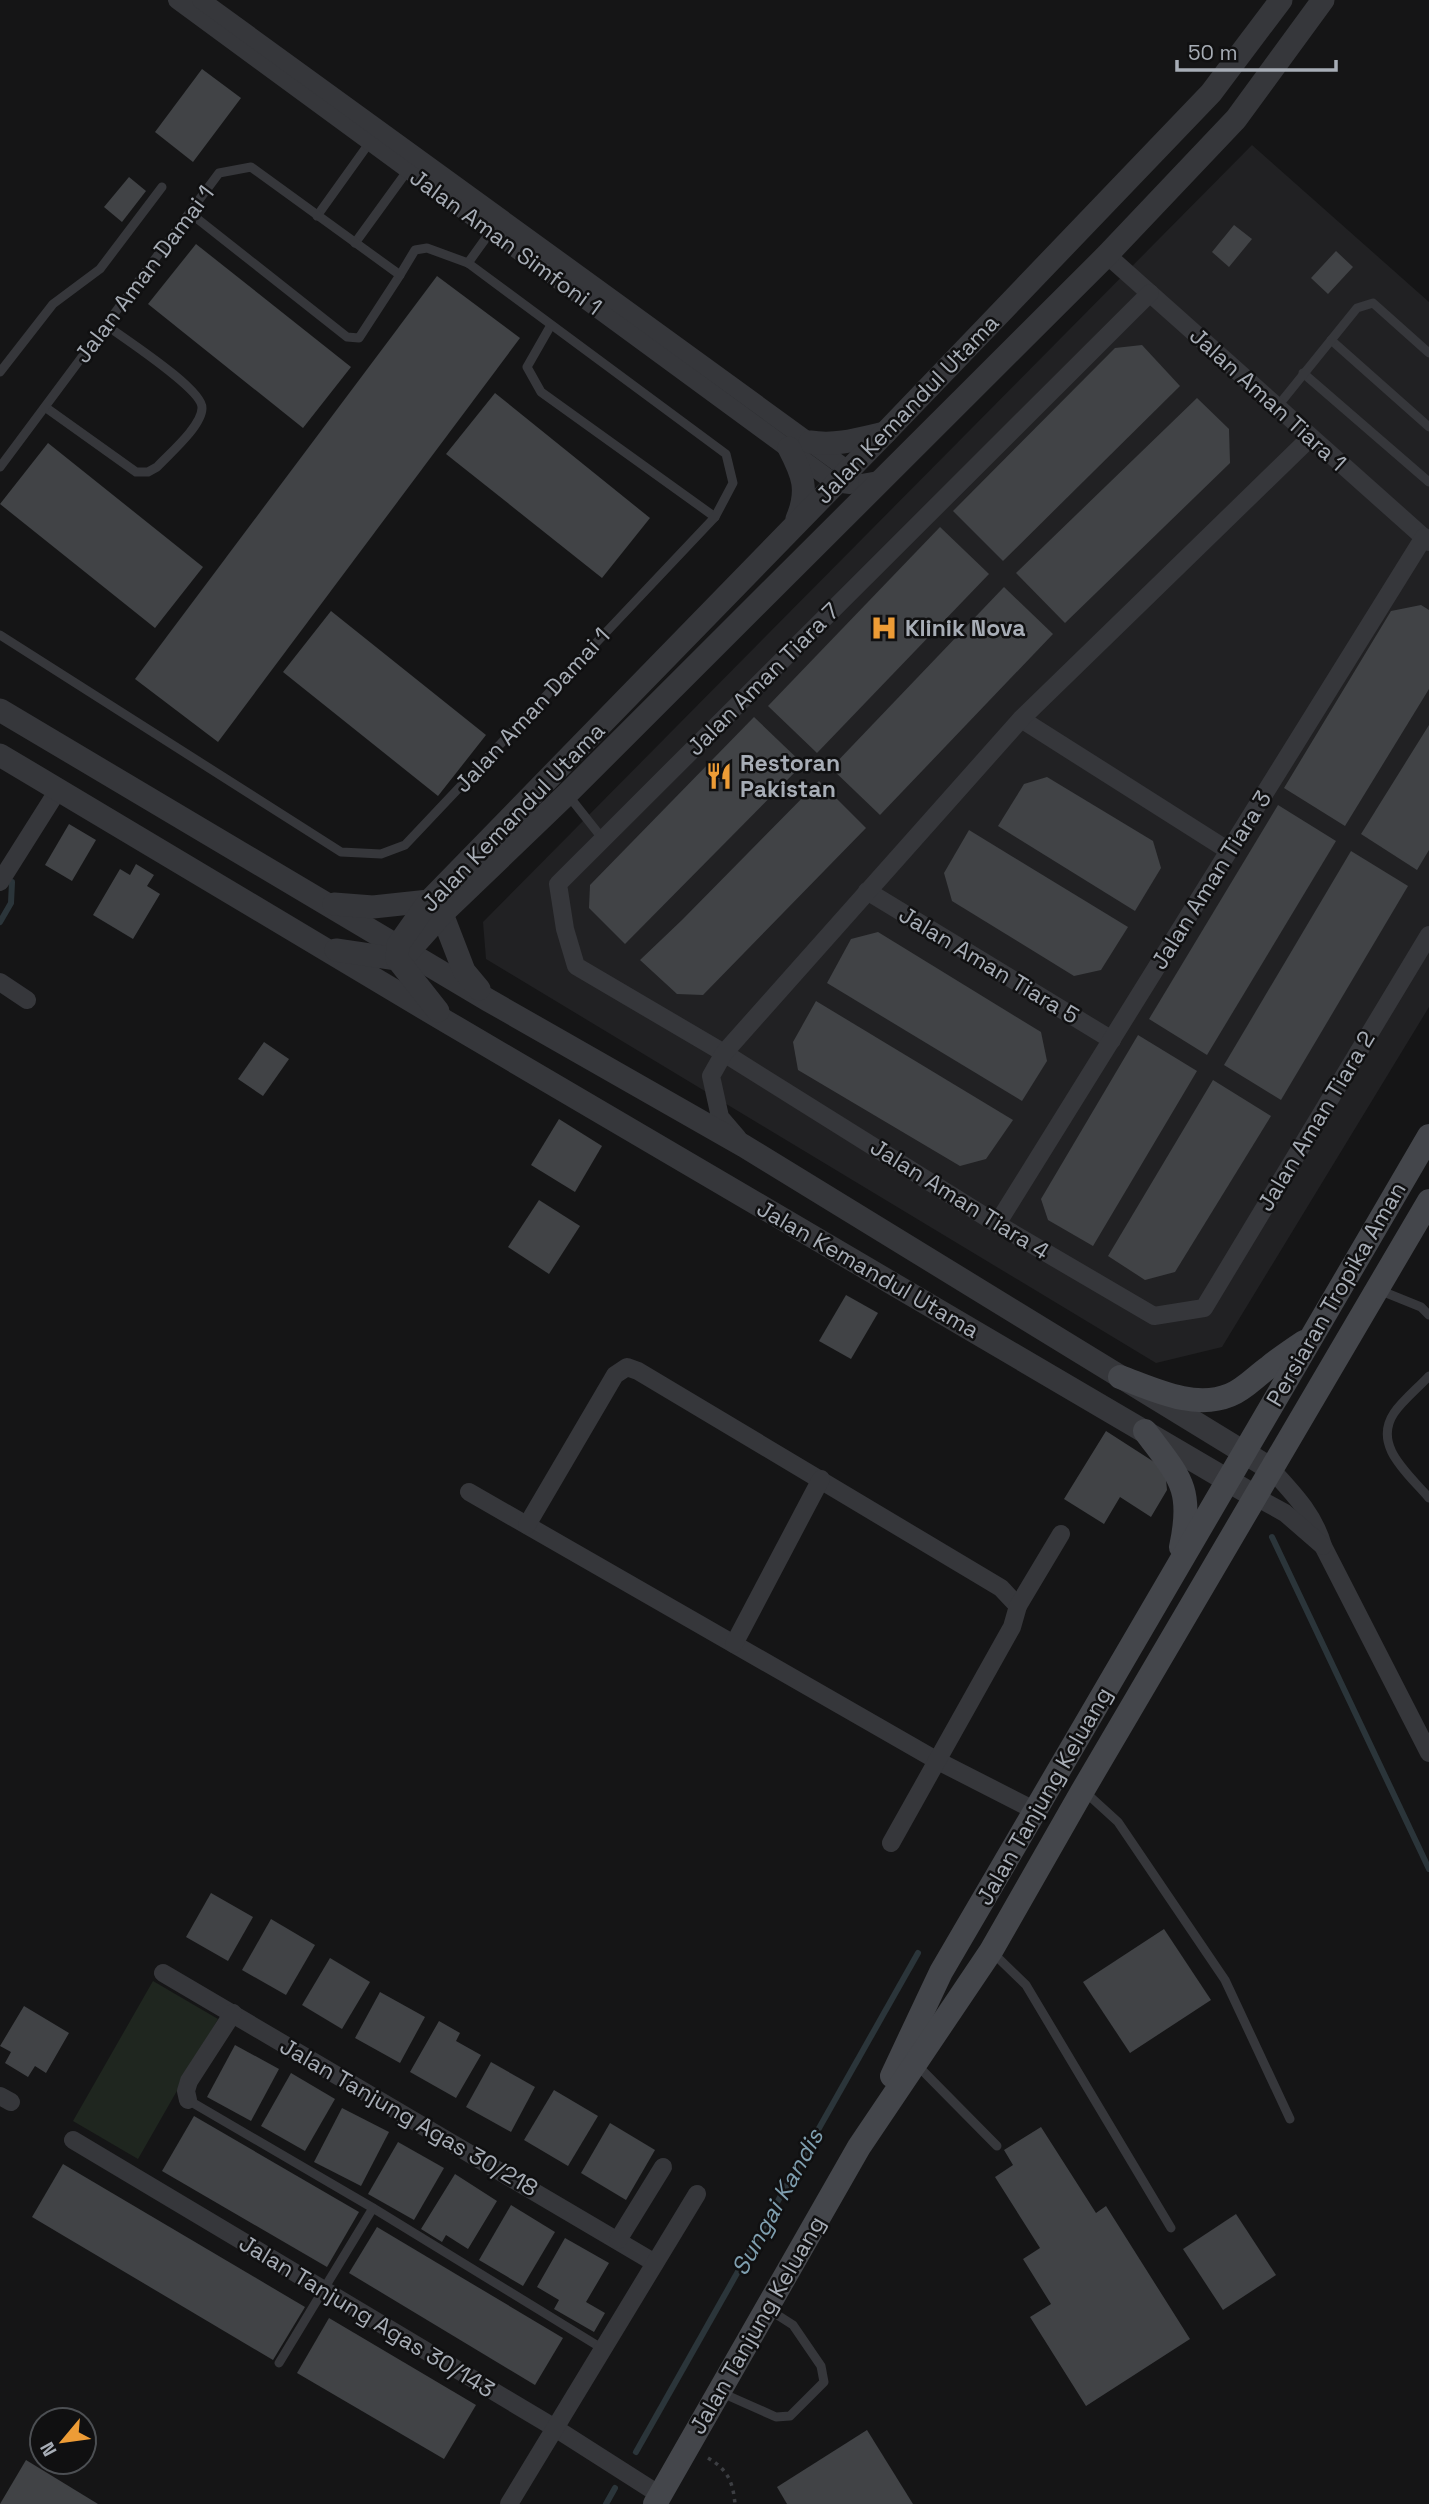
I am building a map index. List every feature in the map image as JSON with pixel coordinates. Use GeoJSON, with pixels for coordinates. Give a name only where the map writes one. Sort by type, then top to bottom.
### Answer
{"type":"FeatureCollection","features":[{"type":"Feature","properties":{"kind":"main road","name":"Persiaran Tropika Aman"},"geometry":{"type":"LineString","coordinates":[[1243,1452],[1429,1136]]}},
{"type":"Feature","properties":{"kind":"main road","name":"Persiaran Tropika Aman"},"geometry":{"type":"LineString","coordinates":[[1271,1469],[1429,1201]]}},
{"type":"Feature","properties":{"kind":"main road"},"geometry":{"type":"LineString","coordinates":[[1120,1377],[1181,1398],[1228,1396],[1310,1338]]}},
{"type":"Feature","properties":{"kind":"main road"},"geometry":{"type":"LineString","coordinates":[[1145,1431],[1178,1477],[1186,1497],[1187,1518],[1176,1568]]}},
{"type":"Feature","properties":{"kind":"main road","name":"Jalan Tanjung Keluang"},"geometry":{"type":"LineString","coordinates":[[859,2147],[941,1972],[1243,1452]]}},
{"type":"Feature","properties":{"kind":"main road","name":"Jalan Tanjung Keluang"},"geometry":{"type":"LineString","coordinates":[[658,2500],[859,2147],[991,1951],[1271,1469]]}},
{"type":"Feature","properties":{"kind":"street","name":"Jalan Aman Simfoni 1"},"geometry":{"type":"LineString","coordinates":[[177,0],[491,231],[800,445]]}},
{"type":"Feature","properties":{"kind":"street","name":"Jalan Aman Simfoni 1"},"geometry":{"type":"LineString","coordinates":[[201,0],[844,479]]}},
{"type":"Feature","properties":{"kind":"street","name":"Jalan Kemandul Utama"},"geometry":{"type":"LineString","coordinates":[[401,952],[435,908],[794,525],[844,479],[1211,93],[1281,0]]}},
{"type":"Feature","properties":{"kind":"street","name":"Jalan Kemandul Utama"},"geometry":{"type":"LineString","coordinates":[[435,908],[567,794],[1107,255],[1236,119],[1323,0]]}},
{"type":"Feature","properties":{"kind":"street","name":"Jalan Aman Tiara 1"},"geometry":{"type":"LineString","coordinates":[[1107,255],[1426,540]]}},
{"type":"Feature","properties":{"kind":"street","name":"Jalan Aman Tiara 7"},"geometry":{"type":"LineString","coordinates":[[724,1053],[576,966],[565,929],[558,884],[1150,293]]}},
{"type":"Feature","properties":{"kind":"street"},"geometry":{"type":"LineString","coordinates":[[794,525],[804,503],[800,445],[830,445],[885,433]]}},
{"type":"Feature","properties":{"kind":"street"},"geometry":{"type":"LineString","coordinates":[[744,1146],[720,1117],[711,1076],[724,1053],[1021,719],[1311,437]]}},
{"type":"Feature","properties":{"kind":"street"},"geometry":{"type":"LineString","coordinates":[[842,519],[844,479],[884,479]]}},
{"type":"Feature","properties":{"kind":"street","name":"Jalan Aman Tiara 3"},"geometry":{"type":"LineString","coordinates":[[998,1224],[1426,540]]}},
{"type":"Feature","properties":{"kind":"street","name":"Jalan Kemandul Utama"},"geometry":{"type":"LineString","coordinates":[[0,710],[327,904],[401,952],[744,1146],[1271,1469]]}},
{"type":"Feature","properties":{"kind":"street"},"geometry":{"type":"LineString","coordinates":[[1021,719],[1229,851]]}},
{"type":"Feature","properties":{"kind":"street"},"geometry":{"type":"LineString","coordinates":[[0,755],[447,1022]]}},
{"type":"Feature","properties":{"kind":"street"},"geometry":{"type":"LineString","coordinates":[[0,882],[58,790]]}},
{"type":"Feature","properties":{"kind":"street","name":"Jalan Aman Tiara 5"},"geometry":{"type":"LineString","coordinates":[[867,891],[1112,1040]]}},
{"type":"Feature","properties":{"kind":"street"},"geometry":{"type":"LineString","coordinates":[[327,904],[435,908],[464,971],[488,1000]]}},
{"type":"Feature","properties":{"kind":"street","name":"Jalan Aman Tiara 2"},"geometry":{"type":"LineString","coordinates":[[1204,1308],[1429,934]]}},
{"type":"Feature","properties":{"kind":"street"},"geometry":{"type":"LineString","coordinates":[[324,948],[401,952]]}},
{"type":"Feature","properties":{"kind":"street","name":"Jalan Kemandul Utama"},"geometry":{"type":"LineString","coordinates":[[401,952],[447,1022],[1256,1497]]}},
{"type":"Feature","properties":{"kind":"street"},"geometry":{"type":"LineString","coordinates":[[0,982],[27,1000]]}},
{"type":"Feature","properties":{"kind":"street","name":"Jalan Aman Tiara 4"},"geometry":{"type":"LineString","coordinates":[[724,1053],[998,1224],[1154,1316],[1204,1308]]}},
{"type":"Feature","properties":{"kind":"street"},"geometry":{"type":"LineString","coordinates":[[527,1525],[615,1375],[627,1367],[821,1479],[1001,1588],[1018,1606]]}},
{"type":"Feature","properties":{"kind":"street"},"geometry":{"type":"LineString","coordinates":[[1271,1469],[1307,1509],[1318,1527],[1323,1546],[1429,1753]]}},
{"type":"Feature","properties":{"kind":"street"},"geometry":{"type":"LineString","coordinates":[[734,1644],[821,1479]]}},
{"type":"Feature","properties":{"kind":"street"},"geometry":{"type":"LineString","coordinates":[[469,1492],[936,1760],[1036,1811]]}},
{"type":"Feature","properties":{"kind":"street"},"geometry":{"type":"LineString","coordinates":[[1256,1497],[1284,1513],[1323,1546]]}},
{"type":"Feature","properties":{"kind":"street"},"geometry":{"type":"LineString","coordinates":[[891,1843],[1012,1627],[1018,1606],[1061,1534]]}},
{"type":"Feature","properties":{"kind":"street","name":"Jalan Tanjung Agas 30/218"},"geometry":{"type":"LineString","coordinates":[[163,1973],[655,2263]]}},
{"type":"Feature","properties":{"kind":"street"},"geometry":{"type":"LineString","coordinates":[[188,2100],[186,2091],[190,2081],[233,2013]]}},
{"type":"Feature","properties":{"kind":"street","name":"Jalan Tanjung Agas 30/143"},"geometry":{"type":"LineString","coordinates":[[73,2140],[555,2428],[658,2500]]}},
{"type":"Feature","properties":{"kind":"street"},"geometry":{"type":"LineString","coordinates":[[618,2240],[663,2167]]}},
{"type":"Feature","properties":{"kind":"street"},"geometry":{"type":"LineString","coordinates":[[509,2504],[697,2194]]}},
{"type":"Feature","properties":{"kind":"lane"},"geometry":{"type":"LineString","coordinates":[[317,216],[370,142]]}},
{"type":"Feature","properties":{"kind":"lane","name":"Jalan Aman Damai 1"},"geometry":{"type":"LineString","coordinates":[[0,467],[219,173],[251,167],[400,275],[415,250],[427,248],[468,263],[726,454],[733,483],[715,517],[405,845],[381,854],[341,852],[0,635]]}},
{"type":"Feature","properties":{"kind":"lane"},"geometry":{"type":"LineString","coordinates":[[355,243],[408,170]]}},
{"type":"Feature","properties":{"kind":"lane"},"geometry":{"type":"LineString","coordinates":[[0,372],[53,304],[100,269],[162,187]]}},
{"type":"Feature","properties":{"kind":"lane"},"geometry":{"type":"LineString","coordinates":[[190,213],[348,337],[359,338],[400,275]]}},
{"type":"Feature","properties":{"kind":"lane"},"geometry":{"type":"LineString","coordinates":[[468,263],[491,231]]}},
{"type":"Feature","properties":{"kind":"lane"},"geometry":{"type":"LineString","coordinates":[[1277,407],[1357,308],[1373,303],[1429,354]]}},
{"type":"Feature","properties":{"kind":"lane"},"geometry":{"type":"LineString","coordinates":[[45,407],[136,472],[148,472],[157,467],[196,424],[202,408],[199,396],[183,381],[106,325]]}},
{"type":"Feature","properties":{"kind":"lane"},"geometry":{"type":"LineString","coordinates":[[551,325],[527,367],[541,392],[715,517]]}},
{"type":"Feature","properties":{"kind":"lane"},"geometry":{"type":"LineString","coordinates":[[1331,341],[1429,427]]}},
{"type":"Feature","properties":{"kind":"lane"},"geometry":{"type":"LineString","coordinates":[[1303,373],[1429,482]]}},
{"type":"Feature","properties":{"kind":"lane"},"geometry":{"type":"LineString","coordinates":[[567,794],[602,838]]}},
{"type":"Feature","properties":{"kind":"lane"},"geometry":{"type":"LineString","coordinates":[[1377,1289],[1421,1307],[1429,1315]]}},
{"type":"Feature","properties":{"kind":"lane"},"geometry":{"type":"LineString","coordinates":[[1429,1376],[1393,1414],[1385,1438],[1391,1454],[1429,1497]]}},
{"type":"Feature","properties":{"kind":"lane"},"geometry":{"type":"LineString","coordinates":[[1083,1790],[1118,1822],[1225,1980],[1290,2119]]}},
{"type":"Feature","properties":{"kind":"lane"},"geometry":{"type":"LineString","coordinates":[[991,1951],[1026,1986],[1171,2228]]}},
{"type":"Feature","properties":{"kind":"lane"},"geometry":{"type":"LineString","coordinates":[[915,2064],[997,2146]]}},
{"type":"Feature","properties":{"kind":"lane"},"geometry":{"type":"LineString","coordinates":[[188,2100],[373,2208],[603,2348]]}},
{"type":"Feature","properties":{"kind":"lane"},"geometry":{"type":"LineString","coordinates":[[279,2362],[373,2208]]}},
{"type":"Feature","properties":{"kind":"lane"},"geometry":{"type":"LineString","coordinates":[[720,2392],[776,2417],[790,2416],[824,2382],[821,2366],[793,2325],[767,2308]]}},
{"type":"Feature","properties":{"kind":"path"},"geometry":{"type":"LineString","coordinates":[[688,2446],[717,2463],[733,2483],[735,2504]]}},
{"type":"Feature","properties":{"kind":"shaded area"},"geometry":{"type":"Polygon","coordinates":[[[1252,145],[1429,302],[1429,1007],[1222,1347],[1156,1363],[486,959],[483,922],[1252,145]]]}},
{"type":"Feature","properties":{"kind":"shaded area"},"geometry":{"type":"Polygon","coordinates":[[[153,1981],[218,2019],[138,2159],[73,2121],[153,1981]]]}},
{"type":"Feature","properties":{"kind":"building"},"geometry":{"type":"Polygon","coordinates":[[[202,69],[241,98],[193,162],[155,132],[202,69]]]}},
{"type":"Feature","properties":{"kind":"building"},"geometry":{"type":"Polygon","coordinates":[[[129,177],[146,191],[122,222],[104,207],[129,177]]]}},
{"type":"Feature","properties":{"kind":"building"},"geometry":{"type":"Polygon","coordinates":[[[1234,225],[1252,239],[1229,267],[1212,252],[1234,225]]]}},
{"type":"Feature","properties":{"kind":"building"},"geometry":{"type":"Polygon","coordinates":[[[196,244],[351,367],[303,428],[148,304],[196,244]]]}},
{"type":"Feature","properties":{"kind":"building"},"geometry":{"type":"Polygon","coordinates":[[[1336,251],[1353,267],[1328,294],[1311,278],[1336,251]]]}},
{"type":"Feature","properties":{"kind":"building"},"geometry":{"type":"Polygon","coordinates":[[[437,276],[520,338],[218,742],[135,679],[437,276]]]}},
{"type":"Feature","properties":{"kind":"building"},"geometry":{"type":"Polygon","coordinates":[[[1142,345],[1180,386],[1003,561],[953,511],[1115,348],[1142,345]]]}},
{"type":"Feature","properties":{"kind":"building"},"geometry":{"type":"Polygon","coordinates":[[[495,393],[650,518],[602,578],[446,454],[495,393]]]}},
{"type":"Feature","properties":{"kind":"building"},"geometry":{"type":"Polygon","coordinates":[[[1197,398],[1229,429],[1230,463],[1065,623],[1016,573],[1197,398]]]}},
{"type":"Feature","properties":{"kind":"building"},"geometry":{"type":"Polygon","coordinates":[[[48,443],[203,567],[155,628],[0,504],[48,443]]]}},
{"type":"Feature","properties":{"kind":"building"},"geometry":{"type":"Polygon","coordinates":[[[940,527],[989,574],[817,753],[768,706],[940,527]]]}},
{"type":"Feature","properties":{"kind":"building"},"geometry":{"type":"Polygon","coordinates":[[[1004,587],[1053,634],[880,815],[831,768],[1004,587]]]}},
{"type":"Feature","properties":{"kind":"building"},"geometry":{"type":"Polygon","coordinates":[[[1421,605],[1429,610],[1429,689],[1345,826],[1284,788],[1391,611],[1421,605]]]}},
{"type":"Feature","properties":{"kind":"building"},"geometry":{"type":"Polygon","coordinates":[[[331,611],[486,735],[438,796],[283,672],[331,611]]]}},
{"type":"Feature","properties":{"kind":"building"},"geometry":{"type":"Polygon","coordinates":[[[754,717],[803,764],[625,944],[589,908],[590,885],[754,717]]]}},
{"type":"Feature","properties":{"kind":"building"},"geometry":{"type":"Polygon","coordinates":[[[1429,725],[1429,850],[1417,870],[1361,834],[1429,725]]]}},
{"type":"Feature","properties":{"kind":"building"},"geometry":{"type":"Polygon","coordinates":[[[1047,777],[1153,841],[1161,868],[1135,911],[998,826],[1024,784],[1047,777]]]}},
{"type":"Feature","properties":{"kind":"building"},"geometry":{"type":"Polygon","coordinates":[[[819,781],[866,828],[703,995],[677,994],[640,960],[819,781]]]}},
{"type":"Feature","properties":{"kind":"building"},"geometry":{"type":"Polygon","coordinates":[[[1278,805],[1336,841],[1207,1055],[1149,1019],[1278,805]]]}},
{"type":"Feature","properties":{"kind":"building"},"geometry":{"type":"Polygon","coordinates":[[[69,824],[96,840],[72,881],[45,865],[69,824]]]}},
{"type":"Feature","properties":{"kind":"building"},"geometry":{"type":"Polygon","coordinates":[[[969,830],[1128,927],[1101,970],[1074,976],[952,901],[944,873],[969,830]]]}},
{"type":"Feature","properties":{"kind":"building"},"geometry":{"type":"Polygon","coordinates":[[[1351,851],[1408,886],[1281,1100],[1224,1065],[1351,851]]]}},
{"type":"Feature","properties":{"kind":"building"},"geometry":{"type":"Polygon","coordinates":[[[136,864],[154,875],[147,886],[160,894],[133,939],[93,915],[120,869],[130,875],[136,864]]]}},
{"type":"Feature","properties":{"kind":"building"},"geometry":{"type":"Polygon","coordinates":[[[878,932],[1041,1032],[1047,1061],[1022,1101],[827,983],[851,939],[878,932]]]}},
{"type":"Feature","properties":{"kind":"building"},"geometry":{"type":"Polygon","coordinates":[[[816,1001],[1013,1120],[986,1159],[960,1166],[798,1070],[793,1042],[816,1001]]]}},
{"type":"Feature","properties":{"kind":"building"},"geometry":{"type":"Polygon","coordinates":[[[1138,1035],[1197,1071],[1093,1246],[1048,1220],[1041,1199],[1138,1035]]]}},
{"type":"Feature","properties":{"kind":"building"},"geometry":{"type":"Polygon","coordinates":[[[264,1042],[289,1059],[263,1096],[238,1079],[264,1042]]]}},
{"type":"Feature","properties":{"kind":"building"},"geometry":{"type":"Polygon","coordinates":[[[1213,1080],[1271,1116],[1175,1272],[1145,1280],[1108,1256],[1213,1080]]]}},
{"type":"Feature","properties":{"kind":"building"},"geometry":{"type":"Polygon","coordinates":[[[559,1119],[602,1146],[575,1192],[531,1165],[559,1119]]]}},
{"type":"Feature","properties":{"kind":"building"},"geometry":{"type":"Polygon","coordinates":[[[539,1200],[580,1226],[549,1274],[508,1247],[539,1200]]]}},
{"type":"Feature","properties":{"kind":"building"},"geometry":{"type":"Polygon","coordinates":[[[846,1295],[878,1313],[851,1359],[819,1341],[846,1295]]]}},
{"type":"Feature","properties":{"kind":"building"},"geometry":{"type":"Polygon","coordinates":[[[1106,1431],[1165,1469],[1167,1490],[1151,1517],[1120,1497],[1104,1524],[1064,1499],[1106,1431]]]}},
{"type":"Feature","properties":{"kind":"building"},"geometry":{"type":"Polygon","coordinates":[[[211,1893],[253,1917],[228,1961],[186,1937],[211,1893]]]}},
{"type":"Feature","properties":{"kind":"building"},"geometry":{"type":"Polygon","coordinates":[[[271,1919],[315,1945],[286,1995],[242,1970],[271,1919]]]}},
{"type":"Feature","properties":{"kind":"building"},"geometry":{"type":"Polygon","coordinates":[[[1164,1929],[1211,2000],[1130,2053],[1083,1982],[1164,1929]]]}},
{"type":"Feature","properties":{"kind":"building"},"geometry":{"type":"Polygon","coordinates":[[[330,1958],[370,1982],[342,2029],[302,2005],[330,1958]]]}},
{"type":"Feature","properties":{"kind":"building"},"geometry":{"type":"Polygon","coordinates":[[[380,1992],[425,2017],[400,2063],[355,2038],[380,1992]]]}},
{"type":"Feature","properties":{"kind":"building"},"geometry":{"type":"Polygon","coordinates":[[[24,2006],[69,2033],[46,2073],[35,2066],[28,2077],[5,2063],[11,2052],[0,2046],[24,2006]]]}},
{"type":"Feature","properties":{"kind":"building"},"geometry":{"type":"Polygon","coordinates":[[[439,2021],[460,2033],[456,2041],[481,2055],[456,2098],[410,2072],[439,2021]]]}},
{"type":"Feature","properties":{"kind":"building"},"geometry":{"type":"Polygon","coordinates":[[[235,2045],[279,2069],[251,2121],[207,2097],[235,2045]]]}},
{"type":"Feature","properties":{"kind":"building"},"geometry":{"type":"Polygon","coordinates":[[[491,2062],[535,2087],[511,2132],[466,2107],[491,2062]]]}},
{"type":"Feature","properties":{"kind":"building"},"geometry":{"type":"Polygon","coordinates":[[[291,2073],[335,2099],[305,2151],[261,2126],[291,2073]]]}},
{"type":"Feature","properties":{"kind":"building"},"geometry":{"type":"Polygon","coordinates":[[[554,2090],[598,2116],[568,2166],[524,2140],[554,2090]]]}},
{"type":"Feature","properties":{"kind":"building"},"geometry":{"type":"Polygon","coordinates":[[[342,2108],[389,2132],[361,2186],[314,2162],[342,2108]]]}},
{"type":"Feature","properties":{"kind":"building"},"geometry":{"type":"Polygon","coordinates":[[[194,2116],[359,2212],[327,2267],[162,2171],[194,2116]]]}},
{"type":"Feature","properties":{"kind":"building"},"geometry":{"type":"Polygon","coordinates":[[[610,2123],[655,2150],[626,2200],[581,2173],[610,2123]]]}},
{"type":"Feature","properties":{"kind":"building"},"geometry":{"type":"Polygon","coordinates":[[[1041,2127],[1096,2213],[1106,2206],[1190,2339],[1086,2406],[1030,2317],[1051,2304],[1023,2259],[1040,2248],[995,2177],[1013,2165],[1004,2150],[1041,2127]]]}},
{"type":"Feature","properties":{"kind":"building"},"geometry":{"type":"Polygon","coordinates":[[[398,2142],[444,2168],[414,2220],[368,2194],[398,2142]]]}},
{"type":"Feature","properties":{"kind":"building"},"geometry":{"type":"Polygon","coordinates":[[[63,2164],[305,2307],[273,2360],[32,2217],[63,2164]]]}},
{"type":"Feature","properties":{"kind":"building"},"geometry":{"type":"Polygon","coordinates":[[[455,2174],[497,2201],[468,2249],[446,2235],[442,2242],[421,2229],[455,2174]]]}},
{"type":"Feature","properties":{"kind":"building"},"geometry":{"type":"Polygon","coordinates":[[[511,2205],[555,2232],[523,2286],[479,2260],[511,2205]]]}},
{"type":"Feature","properties":{"kind":"building"},"geometry":{"type":"Polygon","coordinates":[[[1236,2214],[1276,2275],[1223,2310],[1183,2249],[1236,2214]]]}},
{"type":"Feature","properties":{"kind":"building"},"geometry":{"type":"Polygon","coordinates":[[[377,2227],[563,2338],[535,2385],[349,2273],[377,2227]]]}},
{"type":"Feature","properties":{"kind":"building"},"geometry":{"type":"Polygon","coordinates":[[[565,2238],[609,2263],[586,2302],[605,2313],[594,2332],[554,2309],[559,2300],[537,2287],[565,2238]]]}},
{"type":"Feature","properties":{"kind":"building"},"geometry":{"type":"Polygon","coordinates":[[[329,2318],[476,2405],[444,2459],[297,2373],[329,2318]]]}},
{"type":"Feature","properties":{"kind":"building"},"geometry":{"type":"Polygon","coordinates":[[[867,2430],[913,2504],[787,2504],[777,2487],[867,2430]]]}},
{"type":"Feature","properties":{"kind":"building"},"geometry":{"type":"Polygon","coordinates":[[[26,2460],[28,2476],[52,2476],[98,2504],[0,2504],[26,2460]]]}},
{"type":"Feature","properties":{"kind":"waterway"},"geometry":{"type":"LineString","coordinates":[[0,922],[11,903],[12,882]]}},
{"type":"Feature","properties":{"kind":"waterway"},"geometry":{"type":"LineString","coordinates":[[1272,1537],[1429,1869]]}},
{"type":"Feature","properties":{"kind":"waterway","name":"Sungai Kandis"},"geometry":{"type":"LineString","coordinates":[[636,2452],[918,1953]]}},
{"type":"Feature","properties":{"kind":"waterway","name":"Sungai Kandis"},"geometry":{"type":"LineString","coordinates":[[606,2504],[615,2488]]}},
{"type":"Feature","properties":{"kind":"place","name":"Klinik Nova"},"geometry":{"type":"Point","coordinates":[884,628]}},
{"type":"Feature","properties":{"kind":"place","name":"Restoran Pakistan"},"geometry":{"type":"Point","coordinates":[719,776]}}]}
